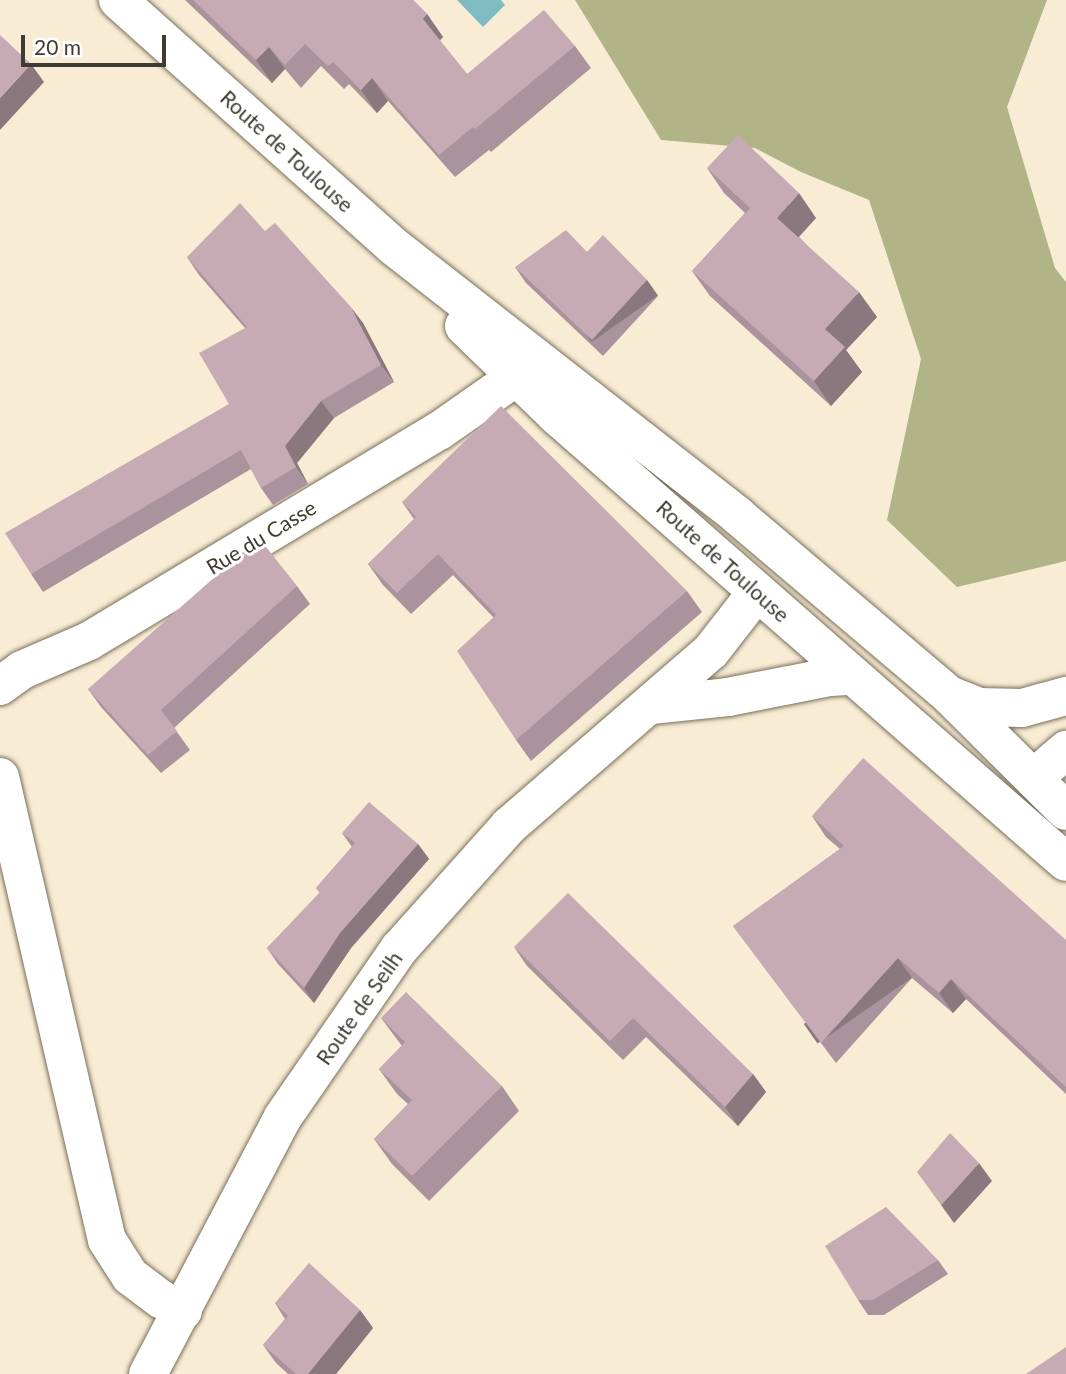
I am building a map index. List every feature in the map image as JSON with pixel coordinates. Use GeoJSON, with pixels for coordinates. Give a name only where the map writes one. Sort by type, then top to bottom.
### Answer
{"type":"FeatureCollection","features":[{"type":"Feature","properties":{"kind":"street","name":"Route de Toulouse"},"geometry":{"type":"LineString","coordinates":[[118,0],[393,246],[738,516],[950,696],[1066,811]]}},
{"type":"Feature","properties":{"kind":"street","name":"Route de Toulouse"},"geometry":{"type":"LineString","coordinates":[[393,246],[478,343],[852,676],[1066,862]]}},
{"type":"Feature","properties":{"kind":"street","name":"Rue du Casse"},"geometry":{"type":"LineString","coordinates":[[0,686],[22,670],[100,634],[439,431],[516,377]]}},
{"type":"Feature","properties":{"kind":"street"},"geometry":{"type":"LineString","coordinates":[[757,592],[802,603],[895,649]]}},
{"type":"Feature","properties":{"kind":"street","name":"Route de Seilh"},"geometry":{"type":"LineString","coordinates":[[148,1374],[283,1117],[399,949],[509,826],[652,705],[711,651],[757,592]]}},
{"type":"Feature","properties":{"kind":"street"},"geometry":{"type":"LineString","coordinates":[[652,705],[728,697],[830,677],[852,676],[1000,777],[1018,781],[1034,778],[1066,750]]}},
{"type":"Feature","properties":{"kind":"street"},"geometry":{"type":"LineString","coordinates":[[950,696],[979,707],[1022,708],[1066,696]]}},
{"type":"Feature","properties":{"kind":"street"},"geometry":{"type":"LineString","coordinates":[[0,777],[107,1240],[130,1276],[161,1299],[183,1311]]}},
{"type":"Feature","properties":{"kind":"green space"},"geometry":{"type":"Polygon","coordinates":[[[575,0],[1047,0],[1007,107],[1055,268],[1066,282],[1066,561],[957,587],[887,520],[921,359],[869,200],[801,172],[755,148],[661,140],[575,0]]]}},
{"type":"Feature","properties":{"kind":"water"},"geometry":{"type":"Polygon","coordinates":[[[457,0],[501,0],[505,5],[483,27],[457,0]]]}},
{"type":"Feature","properties":{"kind":"building"},"geometry":{"type":"Polygon","coordinates":[[[193,0],[413,0],[427,14],[423,19],[467,74],[544,10],[575,46],[475,129],[473,127],[439,155],[372,78],[361,90],[333,62],[328,66],[305,44],[285,65],[269,47],[256,60],[193,0]]]}},
{"type":"Feature","properties":{"kind":"building"},"geometry":{"type":"Polygon","coordinates":[[[0,35],[31,64],[0,98],[0,35]]]}},
{"type":"Feature","properties":{"kind":"building"},"geometry":{"type":"Polygon","coordinates":[[[738,135],[799,193],[777,218],[859,292],[825,329],[845,347],[814,381],[692,271],[750,208],[707,168],[738,135]]]}},
{"type":"Feature","properties":{"kind":"building"},"geometry":{"type":"Polygon","coordinates":[[[240,203],[265,231],[275,223],[350,306],[381,365],[321,401],[285,446],[296,467],[261,488],[241,450],[31,574],[5,533],[229,404],[199,353],[247,327],[187,257],[240,203]]]}},
{"type":"Feature","properties":{"kind":"building"},"geometry":{"type":"Polygon","coordinates":[[[566,230],[587,252],[603,235],[647,280],[592,340],[515,267],[566,230]]]}},
{"type":"Feature","properties":{"kind":"building"},"geometry":{"type":"Polygon","coordinates":[[[501,406],[687,591],[516,740],[457,651],[496,615],[438,554],[397,593],[368,564],[416,517],[402,502],[501,406]]]}},
{"type":"Feature","properties":{"kind":"building"},"geometry":{"type":"Polygon","coordinates":[[[259,538],[297,586],[161,710],[177,731],[148,755],[88,689],[259,538]]]}},
{"type":"Feature","properties":{"kind":"building"},"geometry":{"type":"Polygon","coordinates":[[[863,758],[1066,940],[1066,1087],[951,979],[939,993],[898,958],[821,1043],[733,926],[844,846],[812,816],[863,758]]]}},
{"type":"Feature","properties":{"kind":"building"},"geometry":{"type":"Polygon","coordinates":[[[369,802],[418,844],[340,933],[304,988],[267,948],[320,892],[316,888],[355,843],[342,833],[369,802]]]}},
{"type":"Feature","properties":{"kind":"building"},"geometry":{"type":"Polygon","coordinates":[[[568,893],[753,1074],[725,1107],[633,1018],[610,1041],[514,947],[568,893]]]}},
{"type":"Feature","properties":{"kind":"building"},"geometry":{"type":"Polygon","coordinates":[[[406,992],[502,1086],[412,1176],[374,1139],[412,1100],[379,1069],[405,1042],[381,1018],[406,992]]]}},
{"type":"Feature","properties":{"kind":"building"},"geometry":{"type":"Polygon","coordinates":[[[950,1133],[979,1163],[941,1205],[917,1172],[950,1133]]]}},
{"type":"Feature","properties":{"kind":"building"},"geometry":{"type":"Polygon","coordinates":[[[886,1207],[938,1260],[873,1300],[858,1300],[825,1246],[886,1207]]]}},
{"type":"Feature","properties":{"kind":"building"},"geometry":{"type":"Polygon","coordinates":[[[309,1263],[360,1310],[308,1374],[296,1374],[263,1345],[288,1316],[275,1303],[309,1263]]]}},
{"type":"Feature","properties":{"kind":"building"},"geometry":{"type":"Polygon","coordinates":[[[1066,1347],[1066,1374],[1026,1374],[1066,1347]]]}}]}
